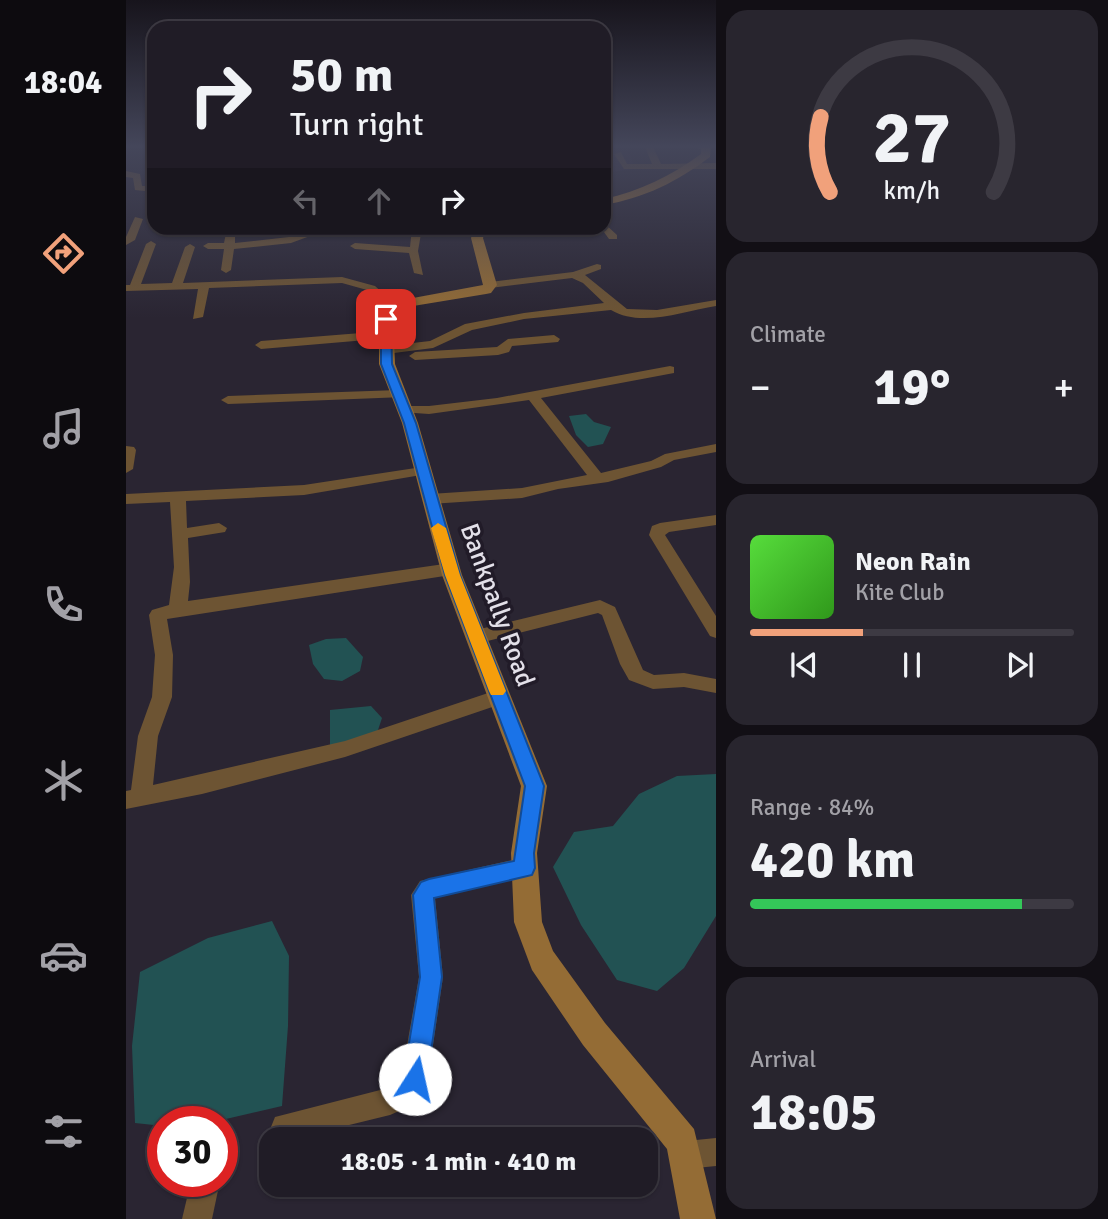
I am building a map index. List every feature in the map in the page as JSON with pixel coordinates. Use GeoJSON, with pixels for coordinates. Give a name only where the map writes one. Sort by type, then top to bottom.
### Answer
{"type":"FeatureCollection","features":[{"type":"Feature","properties":{"kind":"street"},"geometry":{"type":"LineString","coordinates":[[126,242],[130,240],[138,219]]}},
{"type":"Feature","properties":{"kind":"street"},"geometry":{"type":"LineString","coordinates":[[226,270],[231,235]]}},
{"type":"Feature","properties":{"kind":"street"},"geometry":{"type":"LineString","coordinates":[[208,246],[291,240],[306,235]]}},
{"type":"Feature","properties":{"kind":"street"},"geometry":{"type":"LineString","coordinates":[[416,235],[413,250],[419,273]]}},
{"type":"Feature","properties":{"kind":"street"},"geometry":{"type":"LineString","coordinates":[[478,235],[490,285]]}},
{"type":"Feature","properties":{"kind":"street"},"geometry":{"type":"LineString","coordinates":[[150,244],[130,288],[342,281],[371,288],[391,306],[465,295],[486,290],[490,285],[574,275],[597,267]]}},
{"type":"Feature","properties":{"kind":"street"},"geometry":{"type":"LineString","coordinates":[[355,246],[413,250]]}},
{"type":"Feature","properties":{"kind":"street"},"geometry":{"type":"LineString","coordinates":[[176,288],[190,247]]}},
{"type":"Feature","properties":{"kind":"street"},"geometry":{"type":"LineString","coordinates":[[574,275],[590,284],[621,312],[636,314],[716,303]]}},
{"type":"Feature","properties":{"kind":"street"},"geometry":{"type":"LineString","coordinates":[[197,317],[204,286]]}},
{"type":"Feature","properties":{"kind":"street","name":"Bankpally Road"},"geometry":{"type":"LineString","coordinates":[[391,306],[386,311],[386,348],[430,499],[451,569],[534,786],[524,853],[528,922],[542,960],[594,1034],[682,1141],[698,1219]]}},
{"type":"Feature","properties":{"kind":"street"},"geometry":{"type":"LineString","coordinates":[[386,348],[433,344],[469,327],[524,316],[612,306]]}},
{"type":"Feature","properties":{"kind":"street"},"geometry":{"type":"LineString","coordinates":[[261,345],[498,351],[505,349],[508,343],[554,339]]}},
{"type":"Feature","properties":{"kind":"street"},"geometry":{"type":"LineString","coordinates":[[228,400],[402,401],[429,410],[670,370]]}},
{"type":"Feature","properties":{"kind":"street"},"geometry":{"type":"LineString","coordinates":[[531,394],[598,479]]}},
{"type":"Feature","properties":{"kind":"street"},"geometry":{"type":"LineString","coordinates":[[430,499],[522,494],[558,484],[598,479],[656,464],[670,457],[716,449]]}},
{"type":"Feature","properties":{"kind":"street"},"geometry":{"type":"LineString","coordinates":[[126,469],[129,450]]}},
{"type":"Feature","properties":{"kind":"street"},"geometry":{"type":"LineString","coordinates":[[126,499],[304,490],[422,471]]}},
{"type":"Feature","properties":{"kind":"street"},"geometry":{"type":"LineString","coordinates":[[177,609],[180,600],[178,495]]}},
{"type":"Feature","properties":{"kind":"street"},"geometry":{"type":"LineString","coordinates":[[716,520],[666,527],[658,530],[657,535],[716,631]]}},
{"type":"Feature","properties":{"kind":"street"},"geometry":{"type":"LineString","coordinates":[[178,536],[219,528]]}},
{"type":"Feature","properties":{"kind":"street"},"geometry":{"type":"LineString","coordinates":[[451,569],[162,612],[157,618],[164,655],[162,697],[148,736],[134,798],[202,785],[345,749],[500,697]]}},
{"type":"Feature","properties":{"kind":"street"},"geometry":{"type":"LineString","coordinates":[[476,637],[600,606],[612,615],[629,664],[636,675],[653,682],[684,680],[716,686]]}},
{"type":"Feature","properties":{"kind":"street"},"geometry":{"type":"LineString","coordinates":[[285,1127],[390,1101],[405,1094],[415,1079],[431,977],[423,895],[429,889],[525,868]]}},
{"type":"Feature","properties":{"kind":"street"},"geometry":{"type":"LineString","coordinates":[[686,1155],[716,1152]]}},
{"type":"Feature","properties":{"kind":"street"},"geometry":{"type":"LineString","coordinates":[[197,1219],[202,1197]]}},
{"type":"Feature","properties":{"kind":"shaded area"},"geometry":{"type":"Polygon","coordinates":[[[586,414],[594,422],[611,427],[603,444],[588,447],[576,435],[569,416],[586,414]]]}},
{"type":"Feature","properties":{"kind":"shaded area"},"geometry":{"type":"Polygon","coordinates":[[[346,638],[363,657],[360,671],[342,681],[324,679],[313,664],[309,645],[326,639],[346,638]]]}},
{"type":"Feature","properties":{"kind":"shaded area"},"geometry":{"type":"Polygon","coordinates":[[[371,706],[382,718],[377,733],[330,746],[330,710],[371,706]]]}},
{"type":"Feature","properties":{"kind":"shaded area"},"geometry":{"type":"Polygon","coordinates":[[[716,774],[716,916],[684,968],[657,991],[617,980],[581,925],[553,867],[574,832],[613,826],[639,794],[677,776],[716,774]]]}},
{"type":"Feature","properties":{"kind":"shaded area"},"geometry":{"type":"Polygon","coordinates":[[[272,921],[289,956],[288,1026],[282,1106],[238,1116],[238,1106],[147,1106],[147,1124],[135,1123],[132,1046],[140,972],[208,938],[272,921]]]}},
{"type":"Feature","properties":{"kind":"slow traffic"},"geometry":{"type":"LineString","coordinates":[[438,528],[452,575],[497,691]]}},
{"type":"Feature","properties":{"kind":"route"},"geometry":{"type":"LineString","coordinates":[[386,319],[387,364],[410,423],[452,575],[534,786],[524,853],[525,868],[429,889],[423,895],[431,977],[415,1079]]}}]}
